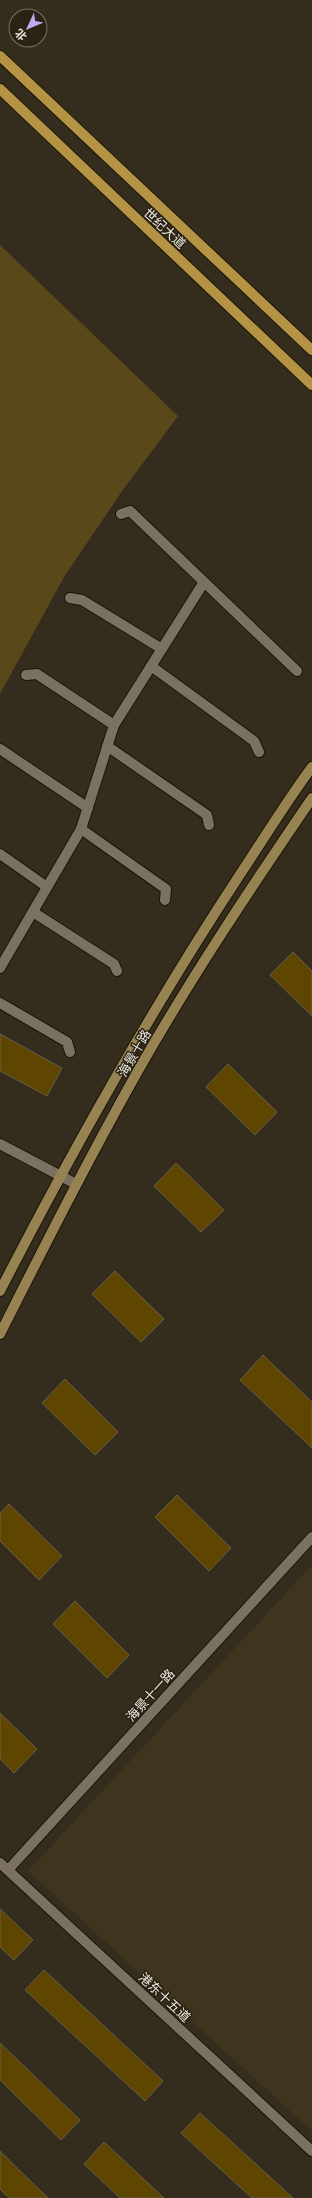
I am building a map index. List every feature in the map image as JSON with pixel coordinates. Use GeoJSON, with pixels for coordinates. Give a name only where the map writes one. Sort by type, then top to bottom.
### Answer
{"type":"FeatureCollection","features":[{"type":"Feature","properties":{"kind":"main road","name":"世纪大道"},"geometry":{"type":"LineString","coordinates":[[0,56],[312,350]]}},
{"type":"Feature","properties":{"kind":"main road","name":"世纪大道"},"geometry":{"type":"LineString","coordinates":[[0,89],[312,385]]}},
{"type":"Feature","properties":{"kind":"street"},"geometry":{"type":"LineString","coordinates":[[121,514],[130,511],[297,671]]}},
{"type":"Feature","properties":{"kind":"street"},"geometry":{"type":"LineString","coordinates":[[1,963],[33,912],[81,829],[114,725],[204,582]]}},
{"type":"Feature","properties":{"kind":"street"},"geometry":{"type":"LineString","coordinates":[[70,598],[82,600],[162,649]]}},
{"type":"Feature","properties":{"kind":"street"},"geometry":{"type":"LineString","coordinates":[[151,666],[254,741],[259,752]]}},
{"type":"Feature","properties":{"kind":"street"},"geometry":{"type":"LineString","coordinates":[[26,675],[37,674],[114,725]]}},
{"type":"Feature","properties":{"kind":"street"},"geometry":{"type":"LineString","coordinates":[[107,746],[208,815],[209,825]]}},
{"type":"Feature","properties":{"kind":"street"},"geometry":{"type":"LineString","coordinates":[[0,749],[88,808]]}},
{"type":"Feature","properties":{"kind":"street","name":"海景十路"},"geometry":{"type":"LineString","coordinates":[[0,1292],[60,1175],[192,948],[312,767]]}},
{"type":"Feature","properties":{"kind":"street","name":"海景十路"},"geometry":{"type":"LineString","coordinates":[[0,1334],[76,1184],[140,1068],[194,979],[312,798]]}},
{"type":"Feature","properties":{"kind":"street"},"geometry":{"type":"LineString","coordinates":[[81,829],[166,889],[165,900]]}},
{"type":"Feature","properties":{"kind":"street"},"geometry":{"type":"LineString","coordinates":[[0,854],[48,886]]}},
{"type":"Feature","properties":{"kind":"street"},"geometry":{"type":"LineString","coordinates":[[33,912],[114,964],[117,971]]}},
{"type":"Feature","properties":{"kind":"street"},"geometry":{"type":"LineString","coordinates":[[0,1004],[67,1042],[70,1052]]}},
{"type":"Feature","properties":{"kind":"street"},"geometry":{"type":"LineString","coordinates":[[0,1144],[76,1184]]}},
{"type":"Feature","properties":{"kind":"street","name":"海景十一路"},"geometry":{"type":"LineString","coordinates":[[8,1870],[312,1537]]}},
{"type":"Feature","properties":{"kind":"street","name":"港东十五道"},"geometry":{"type":"LineString","coordinates":[[0,1862],[312,2151]]}},
{"type":"Feature","properties":{"kind":"shaded area"},"geometry":{"type":"Polygon","coordinates":[[[0,245],[178,416],[122,491],[64,577],[0,694],[0,245]]]}},
{"type":"Feature","properties":{"kind":"shaded area"},"geometry":{"type":"Polygon","coordinates":[[[312,1565],[312,2131],[28,1871],[312,1565]]]}},
{"type":"Feature","properties":{"kind":"building"},"geometry":{"type":"Polygon","coordinates":[[[293,952],[312,971],[312,1016],[270,975],[293,952]]]}},
{"type":"Feature","properties":{"kind":"building"},"geometry":{"type":"Polygon","coordinates":[[[0,1034],[62,1068],[47,1096],[0,1071],[0,1034]]]}},
{"type":"Feature","properties":{"kind":"building"},"geometry":{"type":"Polygon","coordinates":[[[228,1064],[277,1112],[255,1135],[206,1087],[228,1064]]]}},
{"type":"Feature","properties":{"kind":"building"},"geometry":{"type":"Polygon","coordinates":[[[176,1163],[224,1210],[201,1232],[154,1186],[176,1163]]]}},
{"type":"Feature","properties":{"kind":"building"},"geometry":{"type":"Polygon","coordinates":[[[115,1271],[164,1319],[141,1342],[92,1294],[115,1271]]]}},
{"type":"Feature","properties":{"kind":"building"},"geometry":{"type":"Polygon","coordinates":[[[263,1355],[312,1402],[312,1448],[240,1380],[263,1355]]]}},
{"type":"Feature","properties":{"kind":"building"},"geometry":{"type":"Polygon","coordinates":[[[65,1379],[118,1432],[95,1455],[42,1403],[65,1379]]]}},
{"type":"Feature","properties":{"kind":"building"},"geometry":{"type":"Polygon","coordinates":[[[177,1495],[231,1548],[209,1571],[155,1517],[177,1495]]]}},
{"type":"Feature","properties":{"kind":"building"},"geometry":{"type":"Polygon","coordinates":[[[9,1504],[62,1556],[39,1580],[0,1541],[0,1513],[9,1504]]]}},
{"type":"Feature","properties":{"kind":"building"},"geometry":{"type":"Polygon","coordinates":[[[75,1601],[129,1655],[107,1678],[53,1624],[75,1601]]]}},
{"type":"Feature","properties":{"kind":"building"},"geometry":{"type":"Polygon","coordinates":[[[0,1713],[37,1749],[14,1773],[0,1759],[0,1713]]]}},
{"type":"Feature","properties":{"kind":"building"},"geometry":{"type":"Polygon","coordinates":[[[0,1909],[33,1940],[14,1960],[0,1947],[0,1909]]]}},
{"type":"Feature","properties":{"kind":"building"},"geometry":{"type":"Polygon","coordinates":[[[44,1970],[163,2081],[145,2101],[25,1990],[44,1970]]]}},
{"type":"Feature","properties":{"kind":"building"},"geometry":{"type":"Polygon","coordinates":[[[0,2043],[80,2120],[61,2140],[0,2080],[0,2043]]]}},
{"type":"Feature","properties":{"kind":"building"},"geometry":{"type":"Polygon","coordinates":[[[200,2113],[293,2198],[252,2198],[181,2133],[200,2113]]]}},
{"type":"Feature","properties":{"kind":"building"},"geometry":{"type":"Polygon","coordinates":[[[104,2142],[164,2198],[120,2198],[84,2164],[104,2142]]]}},
{"type":"Feature","properties":{"kind":"building"},"geometry":{"type":"Polygon","coordinates":[[[0,2151],[48,2198],[9,2198],[0,2189],[0,2151]]]}}]}
